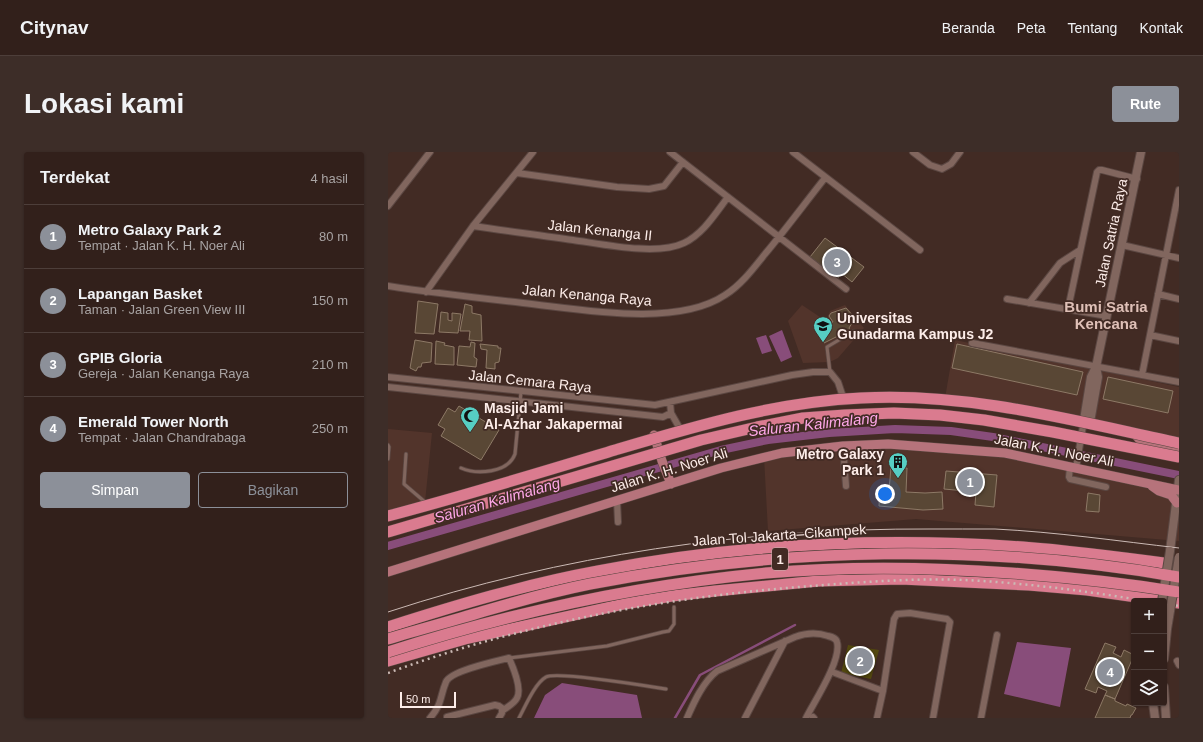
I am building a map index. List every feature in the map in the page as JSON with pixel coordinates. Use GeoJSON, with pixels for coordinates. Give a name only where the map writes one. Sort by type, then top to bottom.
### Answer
{"type":"FeatureCollection","features":[{"type":"Feature","properties":{"kind":"highway"},"geometry":{"type":"LineString","coordinates":[[388,516],[698,425],[754,412],[809,402],[862,398],[903,398],[984,404],[1179,443]]}},
{"type":"Feature","properties":{"kind":"highway"},"geometry":{"type":"LineString","coordinates":[[388,532],[701,440],[803,418],[894,413],[940,415],[984,420],[1053,432],[1179,457]]}},
{"type":"Feature","properties":{"kind":"highway","name":"Jalan Tol Jakarta–Cikampek"},"geometry":{"type":"LineString","coordinates":[[388,627],[543,582],[639,563],[748,550],[826,544],[890,542],[970,544],[1083,552],[1179,565]]}},
{"type":"Feature","properties":{"kind":"highway","name":"1"},"geometry":{"type":"LineString","coordinates":[[388,639],[526,598],[589,584],[642,575],[773,559],[875,554],[959,555],[1070,562],[1179,577]]}},
{"type":"Feature","properties":{"kind":"highway","name":"1"},"geometry":{"type":"LineString","coordinates":[[388,652],[489,622],[555,606],[662,586],[767,573],[867,568],[973,570],[1058,576],[1179,592]]}},
{"type":"Feature","properties":{"kind":"highway","name":"1"},"geometry":{"type":"LineString","coordinates":[[388,661],[465,639],[624,604],[672,596],[818,581],[901,580],[1030,585],[1087,590],[1179,603]]}},
{"type":"Feature","properties":{"kind":"main road"},"geometry":{"type":"LineString","coordinates":[[388,512],[730,413],[775,404],[843,397],[903,396],[985,402],[1179,439]]}},
{"type":"Feature","properties":{"kind":"main road"},"geometry":{"type":"LineString","coordinates":[[1131,429],[1140,440],[1179,450]]}},
{"type":"Feature","properties":{"kind":"main road"},"geometry":{"type":"LineString","coordinates":[[654,435],[670,481]]}},
{"type":"Feature","properties":{"kind":"main road","name":"Jalan K. H. Noer Ali"},"geometry":{"type":"LineString","coordinates":[[388,572],[618,501],[670,481],[782,453],[843,446],[888,444],[1005,453],[1075,466],[1146,482],[1178,485]]}},
{"type":"Feature","properties":{"kind":"main road"},"geometry":{"type":"LineString","coordinates":[[1146,482],[1159,491],[1171,495],[1177,503]]}},
{"type":"Feature","properties":{"kind":"street"},"geometry":{"type":"LineString","coordinates":[[388,206],[430,152]]}},
{"type":"Feature","properties":{"kind":"street"},"geometry":{"type":"LineString","coordinates":[[426,292],[473,226],[533,152]]}},
{"type":"Feature","properties":{"kind":"street"},"geometry":{"type":"LineString","coordinates":[[670,152],[846,289]]}},
{"type":"Feature","properties":{"kind":"street"},"geometry":{"type":"LineString","coordinates":[[793,152],[920,250]]}},
{"type":"Feature","properties":{"kind":"street"},"geometry":{"type":"LineString","coordinates":[[913,152],[930,165],[944,169],[951,164],[960,152]]}},
{"type":"Feature","properties":{"kind":"street","name":"Jalan Satria Raya"},"geometry":{"type":"LineString","coordinates":[[1087,421],[1091,377],[1096,367],[1141,152]]}},
{"type":"Feature","properties":{"kind":"street"},"geometry":{"type":"LineString","coordinates":[[517,173],[617,187],[649,189],[664,186],[683,162]]}},
{"type":"Feature","properties":{"kind":"street"},"geometry":{"type":"LineString","coordinates":[[1068,309],[1096,172],[1102,170],[1136,179]]}},
{"type":"Feature","properties":{"kind":"street","name":"Jalan Kenanga Raya"},"geometry":{"type":"LineString","coordinates":[[388,286],[426,292],[595,311],[635,314],[672,312],[690,309],[725,296],[750,272],[825,178]]}},
{"type":"Feature","properties":{"kind":"street"},"geometry":{"type":"LineString","coordinates":[[1142,375],[1166,255],[1176,215],[1179,190]]}},
{"type":"Feature","properties":{"kind":"street","name":"Jalan Kenanga II"},"geometry":{"type":"LineString","coordinates":[[473,226],[611,245],[654,249],[667,248],[677,246],[694,237],[708,224],[728,197]]}},
{"type":"Feature","properties":{"kind":"street"},"geometry":{"type":"LineString","coordinates":[[1122,245],[1179,258]]}},
{"type":"Feature","properties":{"kind":"street"},"geometry":{"type":"LineString","coordinates":[[1029,303],[1060,263],[1080,250]]}},
{"type":"Feature","properties":{"kind":"street"},"geometry":{"type":"LineString","coordinates":[[1158,294],[1179,299]]}},
{"type":"Feature","properties":{"kind":"street"},"geometry":{"type":"LineString","coordinates":[[1006,299],[1107,316]]}},
{"type":"Feature","properties":{"kind":"street"},"geometry":{"type":"LineString","coordinates":[[1150,335],[1179,341]]}},
{"type":"Feature","properties":{"kind":"street"},"geometry":{"type":"LineString","coordinates":[[972,343],[1179,382]]}},
{"type":"Feature","properties":{"kind":"street"},"geometry":{"type":"LineString","coordinates":[[830,372],[838,382],[843,397]]}},
{"type":"Feature","properties":{"kind":"street","name":"Jalan Cemara Raya"},"geometry":{"type":"LineString","coordinates":[[388,377],[655,405],[792,374],[830,372]]}},
{"type":"Feature","properties":{"kind":"street","name":"Jalan Cemara Raya"},"geometry":{"type":"LineString","coordinates":[[388,388],[663,417],[672,413]]}},
{"type":"Feature","properties":{"kind":"street"},"geometry":{"type":"LineString","coordinates":[[670,402],[672,413],[680,427]]}},
{"type":"Feature","properties":{"kind":"street"},"geometry":{"type":"LineString","coordinates":[[1087,421],[1075,466],[1069,477],[1070,479],[1106,487]]}},
{"type":"Feature","properties":{"kind":"street"},"geometry":{"type":"LineString","coordinates":[[843,446],[846,486]]}},
{"type":"Feature","properties":{"kind":"street"},"geometry":{"type":"LineString","coordinates":[[1162,598],[1177,503],[1178,485]]}},
{"type":"Feature","properties":{"kind":"street"},"geometry":{"type":"LineString","coordinates":[[618,501],[618,522]]}},
{"type":"Feature","properties":{"kind":"street"},"geometry":{"type":"LineString","coordinates":[[1166,634],[1179,557]]}},
{"type":"Feature","properties":{"kind":"street"},"geometry":{"type":"LineString","coordinates":[[877,718],[883,691],[893,622],[896,615],[901,613],[910,613],[949,620],[950,625],[932,718]]}},
{"type":"Feature","properties":{"kind":"street"},"geometry":{"type":"LineString","coordinates":[[687,718],[712,675],[726,667],[785,641],[803,634],[813,633],[831,637],[837,642],[833,667],[806,718]]}},
{"type":"Feature","properties":{"kind":"street"},"geometry":{"type":"LineString","coordinates":[[981,718],[998,635]]}},
{"type":"Feature","properties":{"kind":"street"},"geometry":{"type":"LineString","coordinates":[[745,718],[785,641]]}},
{"type":"Feature","properties":{"kind":"street"},"geometry":{"type":"LineString","coordinates":[[430,718],[438,709],[446,682],[451,675],[509,658],[518,684],[518,696],[502,711],[499,718]]}},
{"type":"Feature","properties":{"kind":"street"},"geometry":{"type":"LineString","coordinates":[[835,673],[883,691]]}},
{"type":"Feature","properties":{"kind":"street"},"geometry":{"type":"LineString","coordinates":[[438,709],[448,717],[495,705],[500,706],[502,711]]}},
{"type":"Feature","properties":{"kind":"street"},"geometry":{"type":"LineString","coordinates":[[1153,706],[1155,718]]}},
{"type":"Feature","properties":{"kind":"street"},"geometry":{"type":"LineString","coordinates":[[1165,706],[1166,718]]}},
{"type":"Feature","properties":{"kind":"lane"},"geometry":{"type":"LineString","coordinates":[[830,372],[827,347],[854,331]]}},
{"type":"Feature","properties":{"kind":"lane"},"geometry":{"type":"LineString","coordinates":[[461,468],[478,472],[489,471],[503,467],[512,461],[515,454],[521,392]]}},
{"type":"Feature","properties":{"kind":"lane"},"geometry":{"type":"LineString","coordinates":[[388,445],[388,459]]}},
{"type":"Feature","properties":{"kind":"lane"},"geometry":{"type":"LineString","coordinates":[[406,454],[404,484],[425,502]]}},
{"type":"Feature","properties":{"kind":"lane"},"geometry":{"type":"LineString","coordinates":[[509,658],[607,646],[669,631],[674,624],[674,607]]}},
{"type":"Feature","properties":{"kind":"lane"},"geometry":{"type":"LineString","coordinates":[[519,718],[540,682],[551,675],[579,677],[666,689]]}},
{"type":"Feature","properties":{"kind":"shaded area","name":"Universitas Gunadarma Kampus J2"},"geometry":{"type":"Polygon","coordinates":[[[802,305],[826,321],[830,311],[845,305],[864,328],[838,358],[830,362],[803,363],[788,321],[802,305]]]}},
{"type":"Feature","properties":{"kind":"shaded area"},"geometry":{"type":"Polygon","coordinates":[[[782,330],[792,357],[781,362],[769,336],[782,330]]]}},
{"type":"Feature","properties":{"kind":"shaded area"},"geometry":{"type":"Polygon","coordinates":[[[766,335],[772,351],[762,354],[756,338],[766,335]]]}},
{"type":"Feature","properties":{"kind":"shaded area"},"geometry":{"type":"Polygon","coordinates":[[[955,340],[1179,387],[1179,439],[945,398],[955,340]]]}},
{"type":"Feature","properties":{"kind":"shaded area"},"geometry":{"type":"Polygon","coordinates":[[[388,429],[432,433],[425,502],[388,512],[388,429]]]}},
{"type":"Feature","properties":{"kind":"shaded area"},"geometry":{"type":"Polygon","coordinates":[[[888,446],[1005,453],[1179,490],[1179,541],[916,519],[768,531],[764,457],[888,446]]]}},
{"type":"Feature","properties":{"kind":"shaded area"},"geometry":{"type":"Polygon","coordinates":[[[1017,642],[1071,648],[1060,707],[1004,694],[1017,642]]]}},
{"type":"Feature","properties":{"kind":"shaded area"},"geometry":{"type":"Polygon","coordinates":[[[848,645],[879,650],[871,679],[841,673],[848,645]]]}},
{"type":"Feature","properties":{"kind":"shaded area"},"geometry":{"type":"Polygon","coordinates":[[[562,683],[637,695],[642,718],[534,718],[545,695],[562,683]]]}},
{"type":"Feature","properties":{"kind":"building"},"geometry":{"type":"Polygon","coordinates":[[[825,238],[864,267],[852,282],[841,273],[838,278],[810,257],[825,238]]]}},
{"type":"Feature","properties":{"kind":"building"},"geometry":{"type":"Polygon","coordinates":[[[418,301],[438,304],[434,334],[415,333],[418,301]]]}},
{"type":"Feature","properties":{"kind":"building"},"geometry":{"type":"Polygon","coordinates":[[[465,304],[472,306],[472,313],[481,315],[482,341],[469,340],[470,331],[460,331],[465,304]]]}},
{"type":"Feature","properties":{"kind":"building"},"geometry":{"type":"Polygon","coordinates":[[[846,308],[855,318],[849,328],[852,334],[846,338],[842,334],[824,343],[815,330],[833,322],[829,316],[831,313],[846,308]]]}},
{"type":"Feature","properties":{"kind":"building"},"geometry":{"type":"Polygon","coordinates":[[[441,312],[448,313],[448,320],[452,321],[452,313],[461,314],[458,333],[439,332],[441,312]]]}},
{"type":"Feature","properties":{"kind":"building"},"geometry":{"type":"Polygon","coordinates":[[[415,340],[432,343],[431,362],[422,363],[421,367],[418,367],[416,371],[410,368],[415,340]]]}},
{"type":"Feature","properties":{"kind":"building"},"geometry":{"type":"Polygon","coordinates":[[[436,341],[445,343],[444,345],[454,347],[454,365],[435,364],[436,341]]]}},
{"type":"Feature","properties":{"kind":"building"},"geometry":{"type":"Polygon","coordinates":[[[471,342],[475,343],[474,357],[477,359],[476,367],[457,365],[459,346],[470,347],[471,342]]]}},
{"type":"Feature","properties":{"kind":"building"},"geometry":{"type":"Polygon","coordinates":[[[480,344],[498,346],[498,348],[501,348],[499,362],[495,363],[495,369],[486,368],[487,350],[481,349],[480,344]]]}},
{"type":"Feature","properties":{"kind":"building"},"geometry":{"type":"Polygon","coordinates":[[[957,344],[1083,372],[1077,395],[952,368],[957,344]]]}},
{"type":"Feature","properties":{"kind":"building"},"geometry":{"type":"Polygon","coordinates":[[[1108,377],[1173,391],[1168,413],[1103,399],[1108,377]]]}},
{"type":"Feature","properties":{"kind":"building","name":"Masjid Jami Al-Azhar Jakapermai"},"geometry":{"type":"Polygon","coordinates":[[[459,406],[499,430],[481,460],[441,436],[445,429],[438,425],[448,408],[455,412],[459,406]]]}},
{"type":"Feature","properties":{"kind":"building","name":"Metro Galaxy Park 1"},"geometry":{"type":"Polygon","coordinates":[[[891,467],[907,468],[906,492],[942,492],[943,509],[923,510],[879,506],[880,490],[889,491],[891,467]]]}},
{"type":"Feature","properties":{"kind":"building"},"geometry":{"type":"Polygon","coordinates":[[[946,471],[997,475],[994,507],[975,505],[976,492],[944,489],[946,471]]]}},
{"type":"Feature","properties":{"kind":"building"},"geometry":{"type":"Polygon","coordinates":[[[1088,493],[1100,495],[1099,512],[1086,511],[1088,493]]]}},
{"type":"Feature","properties":{"kind":"building"},"geometry":{"type":"Polygon","coordinates":[[[1105,643],[1116,647],[1113,653],[1121,657],[1124,650],[1131,654],[1131,662],[1115,699],[1105,695],[1107,691],[1098,687],[1096,693],[1085,689],[1105,643]]]}},
{"type":"Feature","properties":{"kind":"building"},"geometry":{"type":"Polygon","coordinates":[[[1105,695],[1126,706],[1127,704],[1136,708],[1130,718],[1095,718],[1105,695]]]}},
{"type":"Feature","properties":{"kind":"waterway","name":"Saluran Kalimalang"},"geometry":{"type":"LineString","coordinates":[[388,546],[721,450],[768,440],[829,433],[895,429],[951,431],[993,437],[1179,475]]}},
{"type":"Feature","properties":{"kind":"waterway"},"geometry":{"type":"LineString","coordinates":[[675,718],[700,675],[795,625]]}},
{"type":"Feature","properties":{"kind":"tram line"},"geometry":{"type":"LineString","coordinates":[[388,612],[453,592],[588,560],[724,540],[793,534],[862,530],[995,529],[1064,534],[1179,548]]}},
{"type":"Feature","properties":{"kind":"railway"},"geometry":{"type":"LineString","coordinates":[[388,673],[439,655],[543,626],[649,605],[757,591],[888,581],[965,580],[1056,588],[1131,599]]}},
{"type":"Feature","properties":{"kind":"railway"},"geometry":{"type":"LineString","coordinates":[[1167,604],[1179,606]]}},
{"type":"Feature","properties":{"kind":"place","name":"GPIB Gloria"},"geometry":{"type":"Point","coordinates":[837,262]}},
{"type":"Feature","properties":{"kind":"place","name":"Universitas Gunadarma Kampus J2"},"geometry":{"type":"Point","coordinates":[823,343]}},
{"type":"Feature","properties":{"kind":"place","name":"Masjid Jami Al-Azhar Jakapermai"},"geometry":{"type":"Point","coordinates":[470,433]}},
{"type":"Feature","properties":{"kind":"place","name":"Metro Galaxy Park 1"},"geometry":{"type":"Point","coordinates":[898,479]}},
{"type":"Feature","properties":{"kind":"place","name":"Metro Galaxy Park 2"},"geometry":{"type":"Point","coordinates":[970,482]}},
{"type":"Feature","properties":{"kind":"place","name":"Lapangan Basket"},"geometry":{"type":"Point","coordinates":[860,661]}},
{"type":"Feature","properties":{"kind":"place","name":"Emerald Tower North"},"geometry":{"type":"Point","coordinates":[1110,672]}},
{"type":"Feature","properties":{"kind":"district","name":"Bumi Satria Kencana"},"geometry":{"type":"Point","coordinates":[1106,314]}}]}
